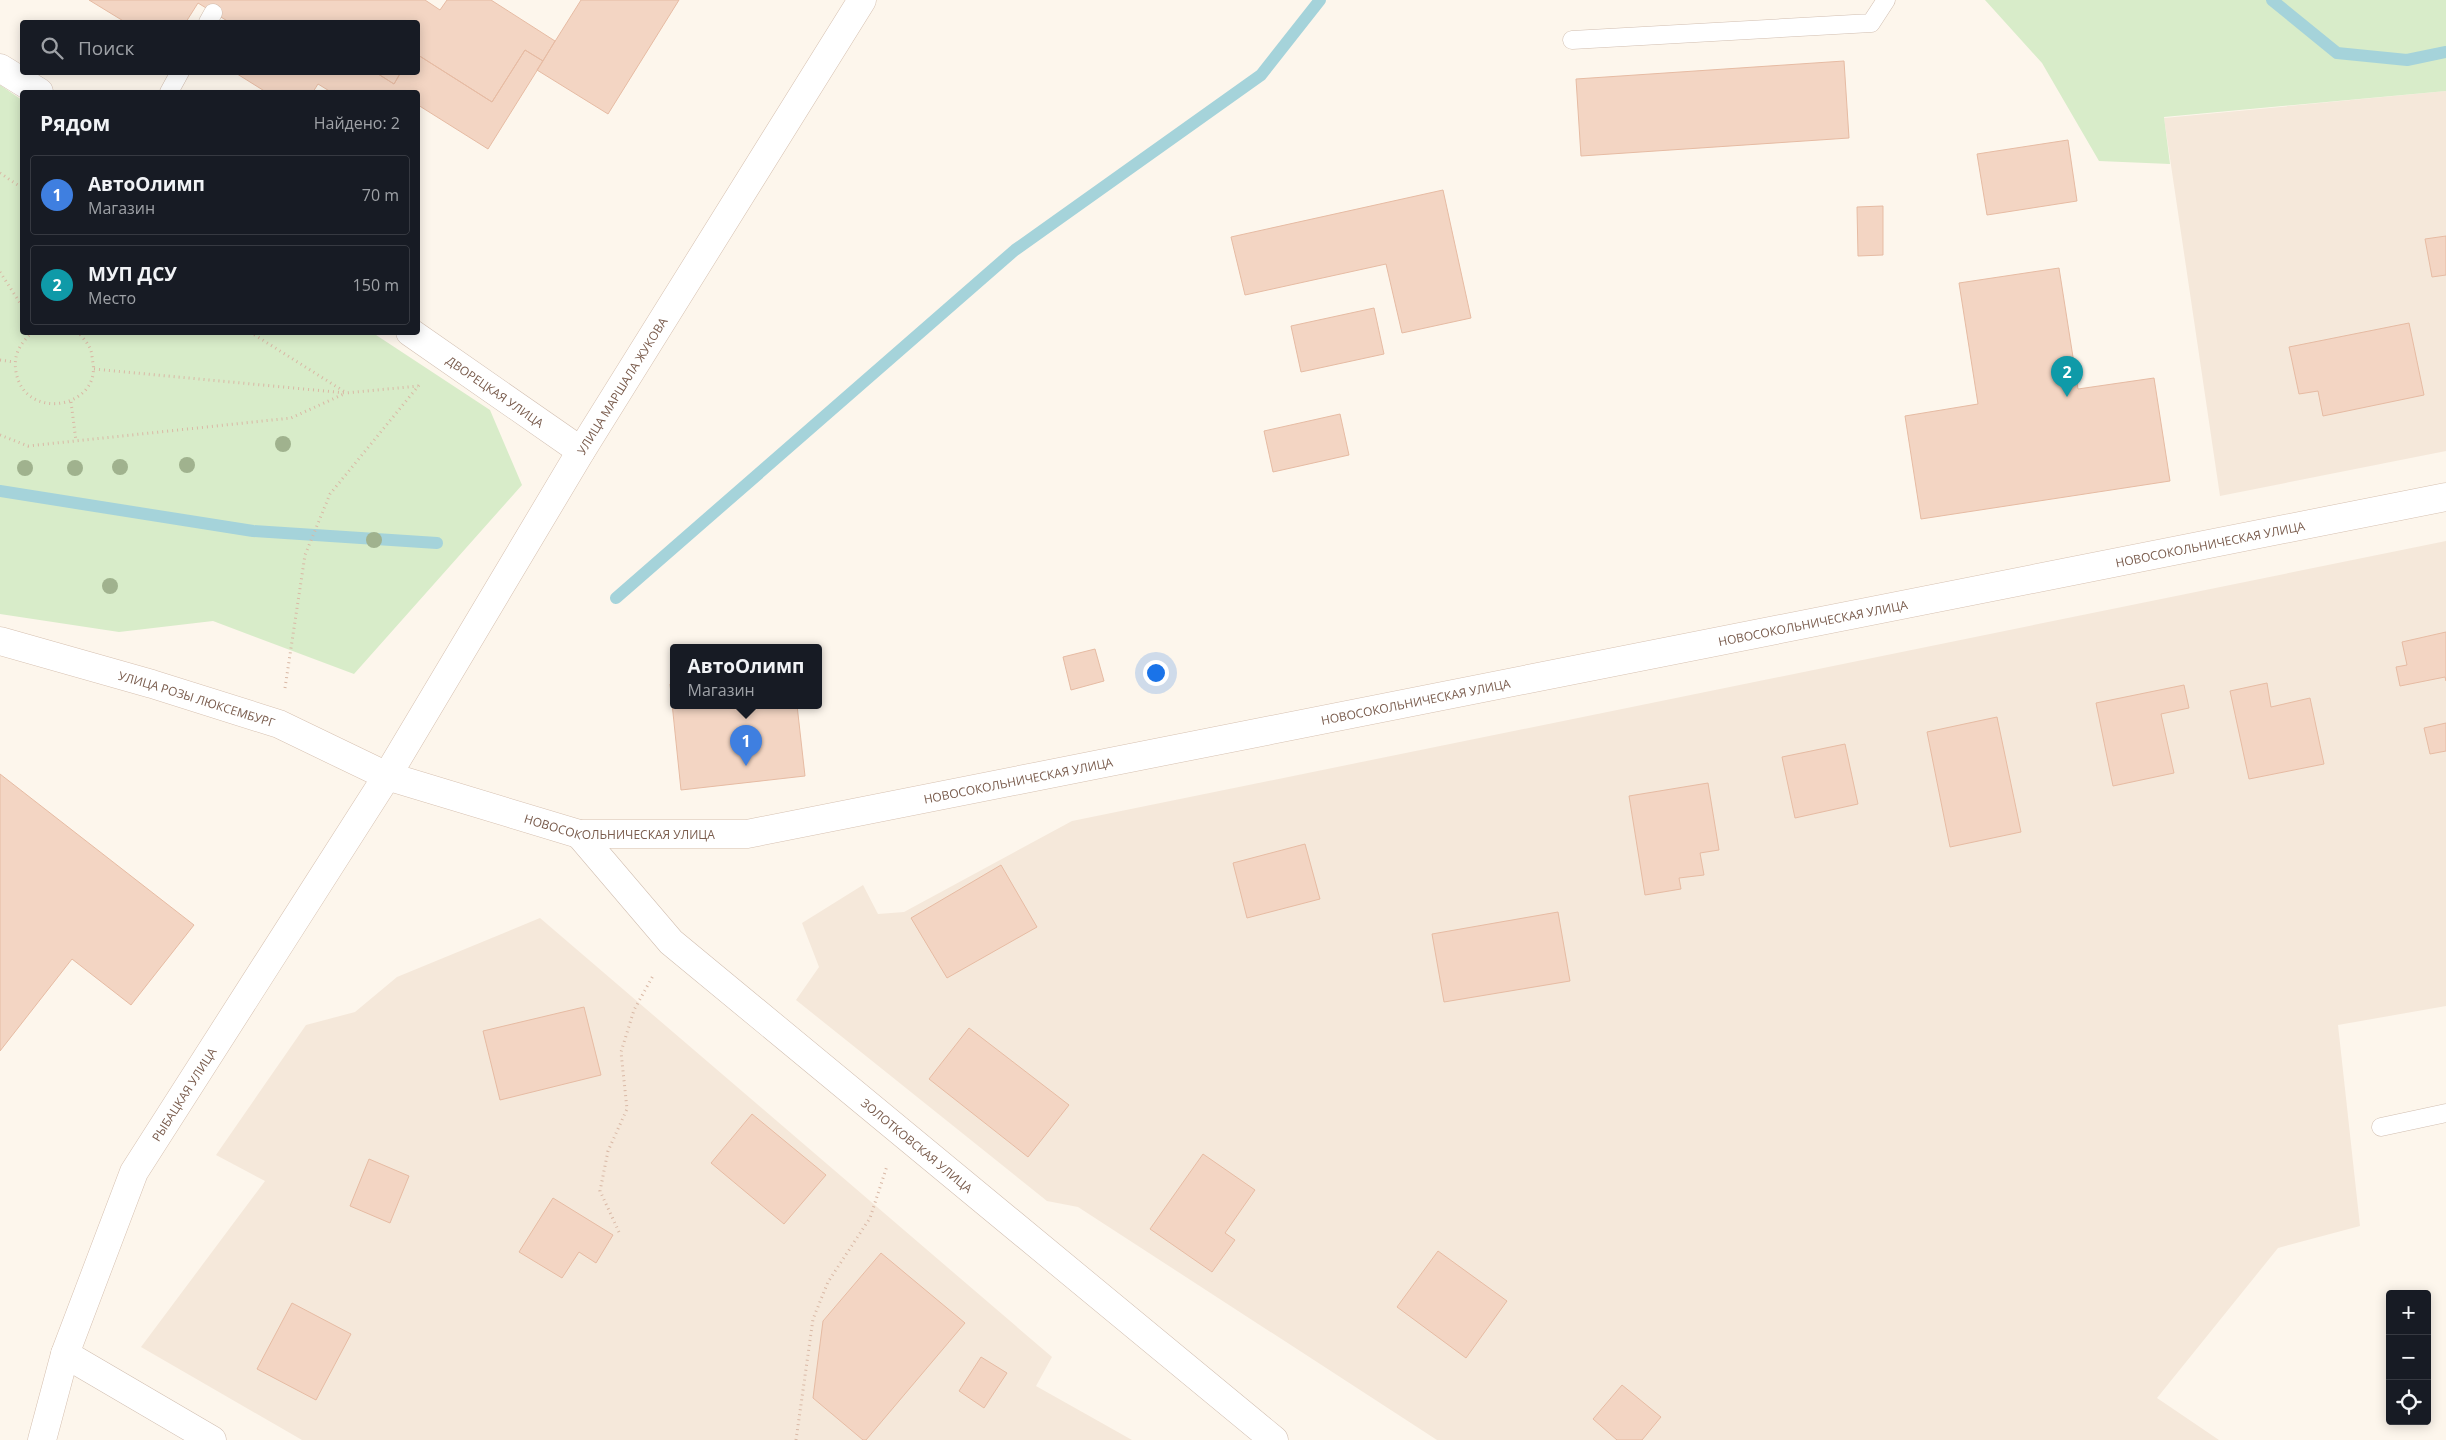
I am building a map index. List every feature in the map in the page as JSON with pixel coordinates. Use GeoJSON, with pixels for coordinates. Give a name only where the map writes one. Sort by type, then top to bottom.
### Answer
{"type":"FeatureCollection","features":[{"type":"Feature","properties":{"kind":"main road","name":"УЛИЦА МАРШАЛА ЖУКОВА"},"geometry":{"type":"LineString","coordinates":[[387,776],[581,451],[862,0]]}},
{"type":"Feature","properties":{"kind":"main road"},"geometry":{"type":"LineString","coordinates":[[0,68],[35,90]]}},
{"type":"Feature","properties":{"kind":"main road","name":"ДВОРЕЦКАЯ УЛИЦА"},"geometry":{"type":"LineString","coordinates":[[414,335],[581,451]]}},
{"type":"Feature","properties":{"kind":"main road","name":"НОВОСОКОЛЬНИЧЕСКАЯ УЛИЦА"},"geometry":{"type":"LineString","coordinates":[[387,776],[579,834],[747,834],[2446,496]]}},
{"type":"Feature","properties":{"kind":"main road","name":"УЛИЦА РОЗЫ ЛЮКСЕМБУРГ"},"geometry":{"type":"LineString","coordinates":[[0,642],[152,684],[279,724],[387,776]]}},
{"type":"Feature","properties":{"kind":"main road","name":"РЫБАЦКАЯ УЛИЦА"},"geometry":{"type":"LineString","coordinates":[[42,1440],[65,1354],[134,1172],[387,776]]}},
{"type":"Feature","properties":{"kind":"main road","name":"ЗОЛОТКОВСКАЯ УЛИЦА"},"geometry":{"type":"LineString","coordinates":[[579,834],[671,942],[1274,1440]]}},
{"type":"Feature","properties":{"kind":"main road"},"geometry":{"type":"LineString","coordinates":[[65,1354],[212,1440]]}},
{"type":"Feature","properties":{"kind":"lane"},"geometry":{"type":"LineString","coordinates":[[1572,40],[1871,23],[1886,0]]}},
{"type":"Feature","properties":{"kind":"lane"},"geometry":{"type":"LineString","coordinates":[[170,90],[178,75]]}},
{"type":"Feature","properties":{"kind":"lane"},"geometry":{"type":"LineString","coordinates":[[2381,1127],[2446,1113]]}},
{"type":"Feature","properties":{"kind":"path"},"geometry":{"type":"LineString","coordinates":[[0,173],[20,187]]}},
{"type":"Feature","properties":{"kind":"path"},"geometry":{"type":"LineString","coordinates":[[0,272],[20,303]]}},
{"type":"Feature","properties":{"kind":"path"},"geometry":{"type":"LineString","coordinates":[[30,335],[22,342],[14,362],[18,382],[31,398],[51,405],[71,402],[87,388],[94,369],[91,349],[80,335]]}},
{"type":"Feature","properties":{"kind":"path"},"geometry":{"type":"LineString","coordinates":[[255,335],[346,393]]}},
{"type":"Feature","properties":{"kind":"path"},"geometry":{"type":"LineString","coordinates":[[279,724],[305,555],[330,494],[419,386],[440,352]]}},
{"type":"Feature","properties":{"kind":"path"},"geometry":{"type":"LineString","coordinates":[[0,360],[14,362]]}},
{"type":"Feature","properties":{"kind":"path"},"geometry":{"type":"LineString","coordinates":[[94,369],[346,393],[419,386]]}},
{"type":"Feature","properties":{"kind":"path"},"geometry":{"type":"LineString","coordinates":[[0,435],[28,446],[291,418],[346,393]]}},
{"type":"Feature","properties":{"kind":"path"},"geometry":{"type":"LineString","coordinates":[[71,402],[76,441]]}},
{"type":"Feature","properties":{"kind":"path"},"geometry":{"type":"LineString","coordinates":[[619,1232],[600,1191],[608,1151],[627,1109],[621,1052],[634,1010],[671,942]]}},
{"type":"Feature","properties":{"kind":"path"},"geometry":{"type":"LineString","coordinates":[[796,1440],[813,1320],[828,1282],[870,1218],[898,1129]]}},
{"type":"Feature","properties":{"kind":"shaded area"},"geometry":{"type":"Polygon","coordinates":[[[2446,91],[2446,451],[2220,496],[2164,118],[2446,91]]]}},
{"type":"Feature","properties":{"kind":"shaded area"},"geometry":{"type":"Polygon","coordinates":[[[2446,541],[2446,1006],[2338,1025],[2360,1226],[2278,1248],[2157,1398],[2219,1440],[1437,1440],[1078,1207],[1047,1201],[796,1000],[819,967],[802,923],[863,885],[878,914],[904,912],[1072,821],[2446,541]]]}},
{"type":"Feature","properties":{"kind":"shaded area"},"geometry":{"type":"Polygon","coordinates":[[[540,918],[1052,1357],[1036,1386],[1132,1440],[302,1440],[141,1347],[265,1181],[216,1155],[306,1025],[355,1012],[397,977],[540,918]]]}},
{"type":"Feature","properties":{"kind":"green space"},"geometry":{"type":"Polygon","coordinates":[[[1985,0],[2446,0],[2446,91],[2164,117],[2170,164],[2099,161],[2042,63],[1985,0]]]}},
{"type":"Feature","properties":{"kind":"green space"},"geometry":{"type":"Polygon","coordinates":[[[0,85],[20,99],[20,335],[376,335],[490,410],[522,485],[354,674],[213,621],[119,632],[0,614],[0,85]]]}},
{"type":"Feature","properties":{"kind":"building"},"geometry":{"type":"Polygon","coordinates":[[[89,0],[425,0],[440,10],[447,0],[491,0],[555,41],[543,61],[525,50],[492,102],[420,56],[420,20],[226,20],[198,3],[187,20],[122,20],[89,0]]]}},
{"type":"Feature","properties":{"kind":"building"},"geometry":{"type":"Polygon","coordinates":[[[581,0],[679,0],[608,114],[537,70],[581,0]]]}},
{"type":"Feature","properties":{"kind":"building"},"geometry":{"type":"Polygon","coordinates":[[[525,50],[543,61],[488,149],[420,106],[420,90],[328,90],[318,84],[314,90],[263,90],[239,75],[380,75],[394,84],[399,75],[420,75],[420,56],[492,102],[525,50]]]}},
{"type":"Feature","properties":{"kind":"building"},"geometry":{"type":"Polygon","coordinates":[[[1844,61],[1849,138],[1581,156],[1576,79],[1844,61]]]}},
{"type":"Feature","properties":{"kind":"building"},"geometry":{"type":"Polygon","coordinates":[[[380,75],[399,75],[394,84],[380,75]]]}},
{"type":"Feature","properties":{"kind":"building"},"geometry":{"type":"Polygon","coordinates":[[[2068,140],[2077,201],[1987,215],[1977,154],[2068,140]]]}},
{"type":"Feature","properties":{"kind":"building"},"geometry":{"type":"Polygon","coordinates":[[[1443,190],[1471,318],[1402,333],[1386,264],[1245,295],[1231,237],[1443,190]]]}},
{"type":"Feature","properties":{"kind":"building"},"geometry":{"type":"Polygon","coordinates":[[[1883,206],[1883,255],[1858,256],[1857,207],[1883,206]]]}},
{"type":"Feature","properties":{"kind":"building"},"geometry":{"type":"Polygon","coordinates":[[[2446,236],[2446,275],[2432,277],[2425,239],[2446,236]]]}},
{"type":"Feature","properties":{"kind":"building"},"geometry":{"type":"Polygon","coordinates":[[[2059,268],[2078,389],[2154,378],[2170,481],[1921,519],[1905,416],[1978,404],[1959,283],[2059,268]]]}},
{"type":"Feature","properties":{"kind":"building"},"geometry":{"type":"Polygon","coordinates":[[[1374,308],[1384,354],[1301,372],[1291,326],[1374,308]]]}},
{"type":"Feature","properties":{"kind":"building"},"geometry":{"type":"Polygon","coordinates":[[[2409,323],[2424,395],[2323,416],[2318,391],[2299,394],[2289,347],[2409,323]]]}},
{"type":"Feature","properties":{"kind":"building"},"geometry":{"type":"Polygon","coordinates":[[[1340,414],[1349,455],[1273,472],[1264,431],[1340,414]]]}},
{"type":"Feature","properties":{"kind":"building"},"geometry":{"type":"Polygon","coordinates":[[[2446,632],[2446,681],[2445,677],[2400,686],[2396,667],[2407,665],[2402,642],[2446,632]]]}},
{"type":"Feature","properties":{"kind":"building"},"geometry":{"type":"Polygon","coordinates":[[[1095,649],[1104,681],[1071,690],[1063,657],[1095,649]]]}},
{"type":"Feature","properties":{"kind":"building"},"geometry":{"type":"Polygon","coordinates":[[[2267,683],[2271,707],[2310,698],[2324,764],[2249,779],[2230,691],[2267,683]]]}},
{"type":"Feature","properties":{"kind":"building"},"geometry":{"type":"Polygon","coordinates":[[[2184,685],[2189,708],[2161,714],[2174,773],[2113,786],[2096,703],[2184,685]]]}},
{"type":"Feature","properties":{"kind":"building"},"geometry":{"type":"Polygon","coordinates":[[[673,709],[797,709],[805,776],[681,790],[673,709]]]}},
{"type":"Feature","properties":{"kind":"building"},"geometry":{"type":"Polygon","coordinates":[[[1997,717],[2021,832],[1950,847],[1927,732],[1997,717]]]}},
{"type":"Feature","properties":{"kind":"building"},"geometry":{"type":"Polygon","coordinates":[[[2446,723],[2446,751],[2430,754],[2424,728],[2446,723]]]}},
{"type":"Feature","properties":{"kind":"building"},"geometry":{"type":"Polygon","coordinates":[[[1845,744],[1858,804],[1795,818],[1782,757],[1845,744]]]}},
{"type":"Feature","properties":{"kind":"building"},"geometry":{"type":"Polygon","coordinates":[[[0,774],[194,925],[131,1005],[72,959],[0,1051],[0,774]]]}},
{"type":"Feature","properties":{"kind":"building"},"geometry":{"type":"Polygon","coordinates":[[[1708,783],[1719,850],[1700,853],[1704,875],[1679,878],[1681,889],[1645,895],[1629,796],[1708,783]]]}},
{"type":"Feature","properties":{"kind":"building"},"geometry":{"type":"Polygon","coordinates":[[[1305,844],[1320,899],[1247,918],[1233,863],[1305,844]]]}},
{"type":"Feature","properties":{"kind":"building"},"geometry":{"type":"Polygon","coordinates":[[[1001,865],[1037,927],[947,978],[911,918],[1001,865]]]}},
{"type":"Feature","properties":{"kind":"building"},"geometry":{"type":"Polygon","coordinates":[[[1558,912],[1570,981],[1444,1002],[1432,934],[1558,912]]]}},
{"type":"Feature","properties":{"kind":"building"},"geometry":{"type":"Polygon","coordinates":[[[584,1007],[601,1075],[500,1100],[483,1031],[584,1007]]]}},
{"type":"Feature","properties":{"kind":"building"},"geometry":{"type":"Polygon","coordinates":[[[969,1028],[1069,1105],[1028,1157],[929,1079],[969,1028]]]}},
{"type":"Feature","properties":{"kind":"building"},"geometry":{"type":"Polygon","coordinates":[[[752,1114],[826,1175],[784,1224],[711,1163],[752,1114]]]}},
{"type":"Feature","properties":{"kind":"building"},"geometry":{"type":"Polygon","coordinates":[[[1203,1154],[1255,1190],[1225,1233],[1235,1240],[1212,1272],[1150,1229],[1203,1154]]]}},
{"type":"Feature","properties":{"kind":"building"},"geometry":{"type":"Polygon","coordinates":[[[369,1159],[409,1176],[390,1223],[350,1206],[369,1159]]]}},
{"type":"Feature","properties":{"kind":"building"},"geometry":{"type":"Polygon","coordinates":[[[553,1198],[613,1235],[596,1263],[579,1252],[562,1278],[519,1252],[553,1198]]]}},
{"type":"Feature","properties":{"kind":"building"},"geometry":{"type":"Polygon","coordinates":[[[1438,1251],[1507,1301],[1466,1358],[1397,1307],[1438,1251]]]}},
{"type":"Feature","properties":{"kind":"building"},"geometry":{"type":"Polygon","coordinates":[[[881,1253],[965,1323],[866,1440],[863,1440],[813,1398],[823,1321],[881,1253]]]}},
{"type":"Feature","properties":{"kind":"building"},"geometry":{"type":"Polygon","coordinates":[[[292,1303],[351,1334],[316,1400],[257,1369],[292,1303]]]}},
{"type":"Feature","properties":{"kind":"building"},"geometry":{"type":"Polygon","coordinates":[[[981,1357],[1007,1373],[984,1408],[959,1391],[981,1357]]]}},
{"type":"Feature","properties":{"kind":"building"},"geometry":{"type":"Polygon","coordinates":[[[1622,1385],[1661,1417],[1642,1440],[1617,1440],[1593,1419],[1622,1385]]]}},
{"type":"Feature","properties":{"kind":"waterway"},"geometry":{"type":"LineString","coordinates":[[616,598],[1015,250],[1261,75],[1320,0]]}},
{"type":"Feature","properties":{"kind":"waterway"},"geometry":{"type":"LineString","coordinates":[[2272,0],[2337,53],[2407,60],[2446,52]]}},
{"type":"Feature","properties":{"kind":"waterway"},"geometry":{"type":"LineString","coordinates":[[0,491],[253,531],[437,543]]}},
{"type":"Feature","properties":{"kind":"place","name":"МУП ДСУ"},"geometry":{"type":"Point","coordinates":[2067,397]}},
{"type":"Feature","properties":{"kind":"place","name":"АвтоОлимп"},"geometry":{"type":"Point","coordinates":[746,766]}}]}
